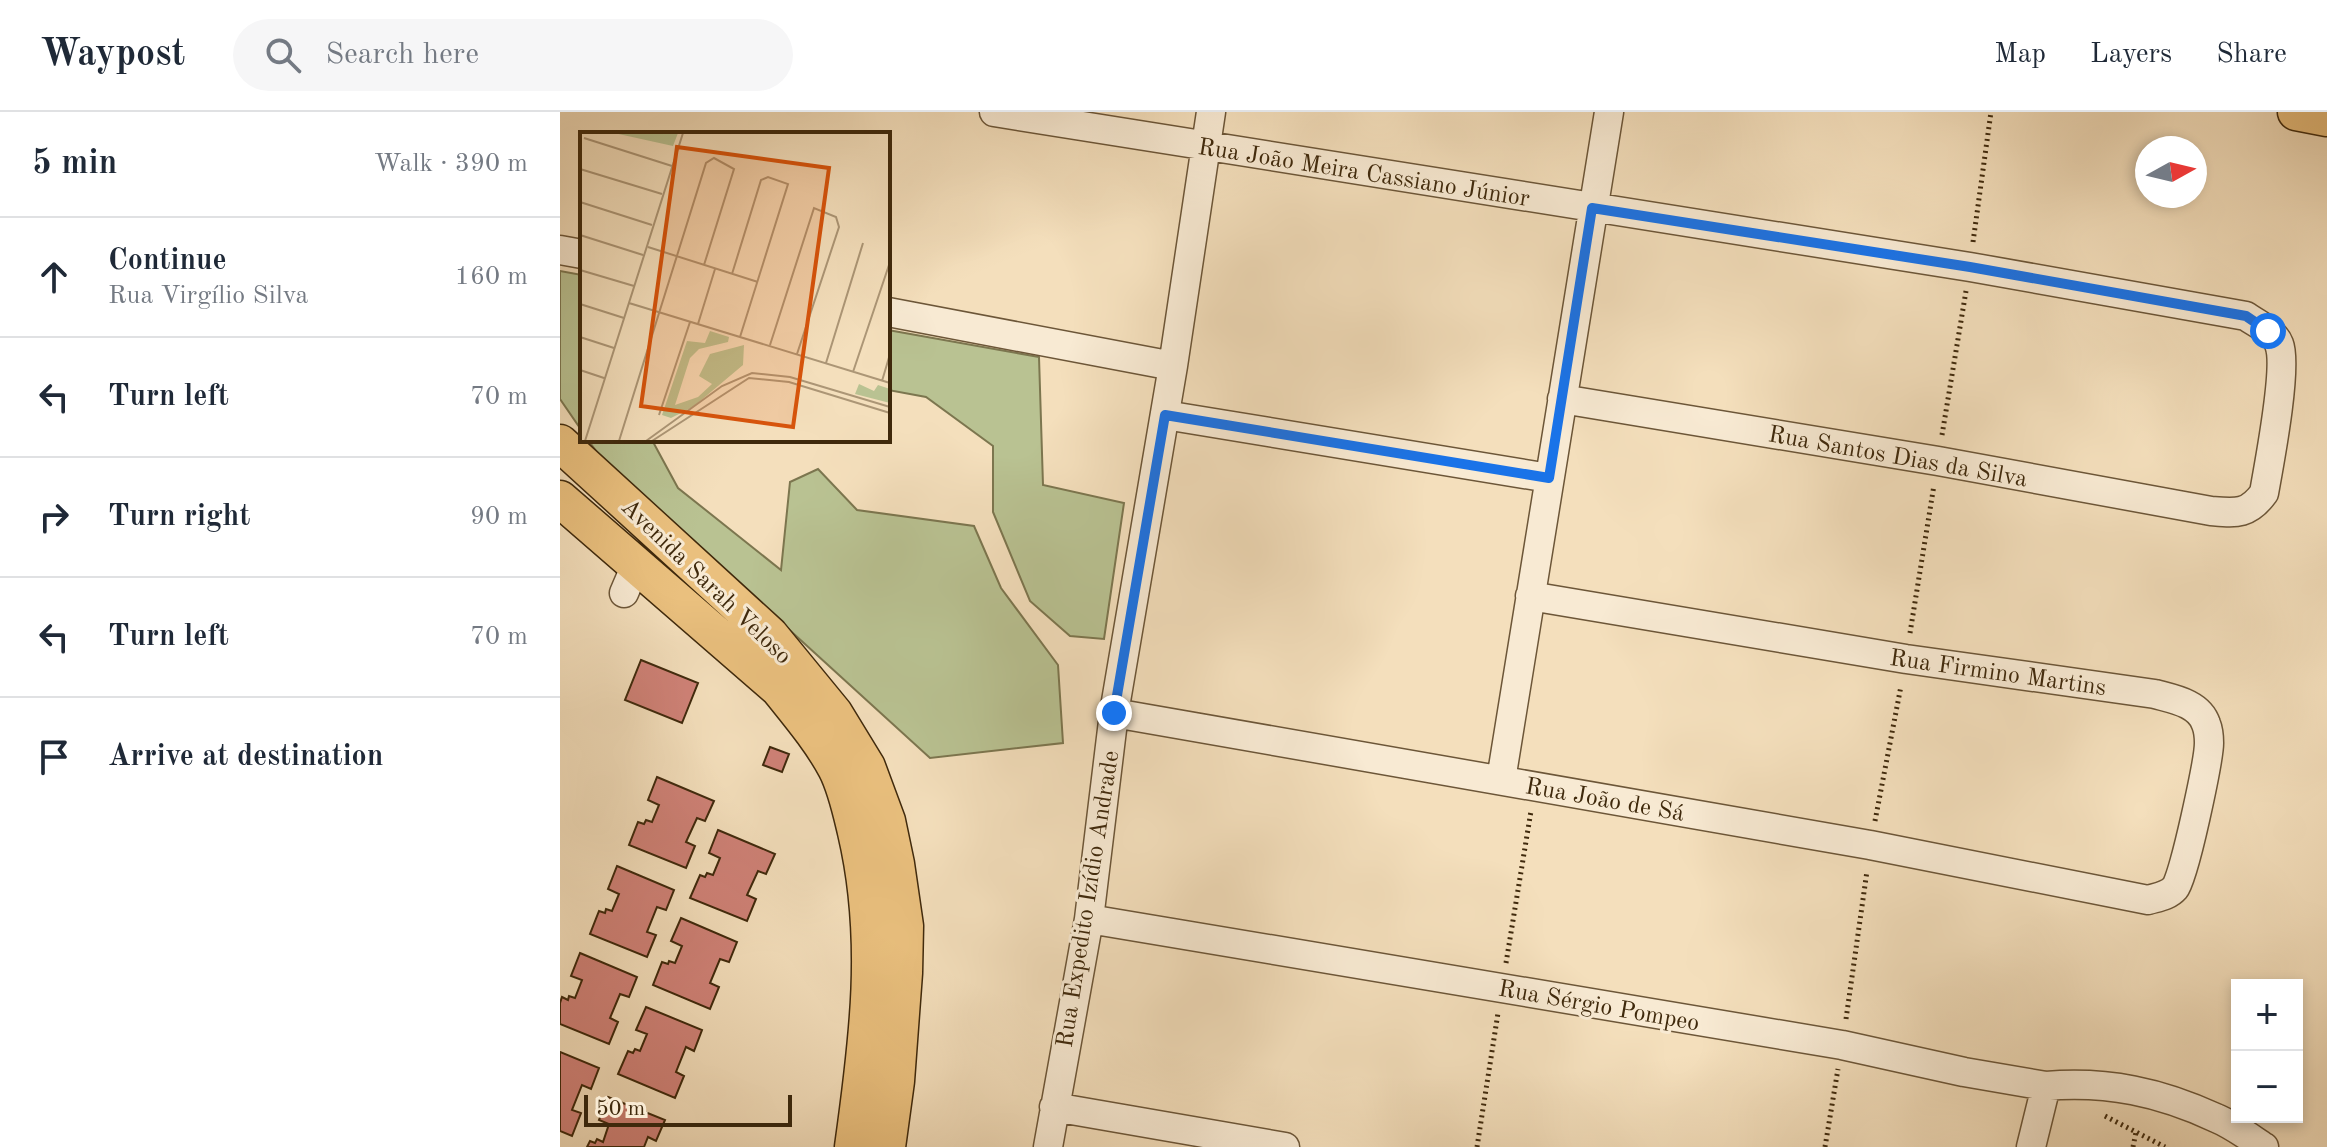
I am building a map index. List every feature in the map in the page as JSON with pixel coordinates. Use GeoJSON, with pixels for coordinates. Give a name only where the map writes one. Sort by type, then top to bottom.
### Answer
{"type":"FeatureCollection","features":[{"type":"Feature","properties":{"kind":"main road"},"geometry":{"type":"LineString","coordinates":[[2296,112],[2327,118]]}},
{"type":"Feature","properties":{"kind":"main road","name":"Avenida Sarah Veloso"},"geometry":{"type":"LineString","coordinates":[[560,443],[770,635],[834,713],[867,767],[887,821],[905,926],[898,1066],[887,1147]]}},
{"type":"Feature","properties":{"kind":"main road","name":"Avenida Sarah Veloso"},"geometry":{"type":"LineString","coordinates":[[560,499],[630,579],[779,689],[837,769],[851,809],[863,860],[872,970],[853,1147]]}},
{"type":"Feature","properties":{"kind":"street","name":"Rua João Meira Cassiano Júnior"},"geometry":{"type":"LineString","coordinates":[[994,112],[1970,267],[2246,316],[2279,343],[2282,366],[2264,493],[2247,510],[2233,513]]}},
{"type":"Feature","properties":{"kind":"street","name":"Rua Expedito Izídio Andrade"},"geometry":{"type":"LineString","coordinates":[[1048,1147],[1089,919],[1114,713],[1173,366],[1211,112]]}},
{"type":"Feature","properties":{"kind":"street"},"geometry":{"type":"LineString","coordinates":[[1501,780],[1609,112]]}},
{"type":"Feature","properties":{"kind":"street"},"geometry":{"type":"LineString","coordinates":[[560,250],[580,254]]}},
{"type":"Feature","properties":{"kind":"street"},"geometry":{"type":"LineString","coordinates":[[890,312],[1173,366]]}},
{"type":"Feature","properties":{"kind":"street","name":"Rua Santos Dias da Silva"},"geometry":{"type":"LineString","coordinates":[[1562,399],[2233,513]]}},
{"type":"Feature","properties":{"kind":"street"},"geometry":{"type":"LineString","coordinates":[[1165,415],[1549,478]]}},
{"type":"Feature","properties":{"kind":"street","name":"Rua Firmino Martins"},"geometry":{"type":"LineString","coordinates":[[1530,596],[1906,659],[2155,694],[2195,709],[2206,723],[2209,744],[2187,859],[2177,886],[2166,895],[2148,900],[2094,891]]}},
{"type":"Feature","properties":{"kind":"street","name":"Rua João de Sá"},"geometry":{"type":"LineString","coordinates":[[1114,713],[1870,845],[2094,891]]}},
{"type":"Feature","properties":{"kind":"street","name":"Rua Sérgio Pompeo"},"geometry":{"type":"LineString","coordinates":[[1089,919],[1842,1045],[1964,1072],[2046,1086],[2101,1084],[2151,1092],[2218,1118],[2264,1147]]}},
{"type":"Feature","properties":{"kind":"street"},"geometry":{"type":"LineString","coordinates":[[2031,1147],[2046,1086]]}},
{"type":"Feature","properties":{"kind":"street"},"geometry":{"type":"LineString","coordinates":[[1054,1107],[1285,1147]]}},
{"type":"Feature","properties":{"kind":"path"},"geometry":{"type":"LineString","coordinates":[[2101,1114],[2165,1147]]}},
{"type":"Feature","properties":{"kind":"path"},"geometry":{"type":"LineString","coordinates":[[2133,1147],[2136,1132]]}},
{"type":"Feature","properties":{"kind":"green space"},"geometry":{"type":"Polygon","coordinates":[[[560,271],[580,275],[580,428],[560,399],[560,271]]]}},
{"type":"Feature","properties":{"kind":"green space"},"geometry":{"type":"Polygon","coordinates":[[[890,330],[1039,357],[1043,485],[1124,503],[1104,639],[1070,636],[1030,601],[993,512],[993,446],[926,397],[890,390],[890,330]]]}},
{"type":"Feature","properties":{"kind":"green space"},"geometry":{"type":"Polygon","coordinates":[[[589,442],[653,442],[678,488],[781,570],[790,482],[818,469],[857,510],[974,526],[1001,588],[1058,665],[1063,743],[930,758],[602,459],[589,442]]]}},
{"type":"Feature","properties":{"kind":"building"},"geometry":{"type":"Polygon","coordinates":[[[641,660],[698,683],[682,723],[625,700],[641,660]]]}},
{"type":"Feature","properties":{"kind":"building"},"geometry":{"type":"Polygon","coordinates":[[[770,747],[789,754],[782,772],[763,765],[770,747]]]}},
{"type":"Feature","properties":{"kind":"building"},"geometry":{"type":"Polygon","coordinates":[[[657,777],[714,801],[705,821],[697,818],[686,842],[695,846],[686,868],[629,845],[638,822],[652,822],[659,805],[648,800],[657,777]]]}},
{"type":"Feature","properties":{"kind":"building"},"geometry":{"type":"Polygon","coordinates":[[[718,830],[775,854],[766,874],[758,871],[747,895],[756,899],[747,921],[690,898],[700,875],[713,875],[720,858],[709,853],[718,830]]]}},
{"type":"Feature","properties":{"kind":"building"},"geometry":{"type":"Polygon","coordinates":[[[617,866],[674,890],[666,910],[657,907],[647,932],[656,935],[647,957],[590,934],[599,911],[612,911],[619,894],[608,889],[617,866]]]}},
{"type":"Feature","properties":{"kind":"building"},"geometry":{"type":"Polygon","coordinates":[[[681,918],[737,942],[729,962],[720,959],[710,983],[719,987],[710,1009],[653,985],[662,962],[675,963],[682,946],[671,941],[681,918]]]}},
{"type":"Feature","properties":{"kind":"building"},"geometry":{"type":"Polygon","coordinates":[[[580,953],[637,977],[629,997],[620,994],[610,1018],[618,1022],[609,1044],[560,1024],[562,997],[568,1000],[569,996],[575,998],[582,980],[571,976],[580,953]]]}},
{"type":"Feature","properties":{"kind":"building"},"geometry":{"type":"Polygon","coordinates":[[[646,1007],[702,1030],[694,1051],[686,1047],[676,1072],[684,1076],[675,1098],[618,1074],[628,1051],[640,1051],[647,1034],[636,1030],[646,1007]]]}},
{"type":"Feature","properties":{"kind":"building"},"geometry":{"type":"Polygon","coordinates":[[[560,1052],[599,1068],[591,1089],[582,1085],[572,1110],[581,1113],[572,1136],[560,1131],[560,1052]]]}},
{"type":"Feature","properties":{"kind":"building"},"geometry":{"type":"Polygon","coordinates":[[[608,1097],[665,1120],[656,1141],[648,1137],[644,1147],[587,1147],[590,1141],[595,1143],[597,1139],[603,1142],[609,1124],[599,1120],[608,1097]]]}},
{"type":"Feature","properties":{"kind":"route"},"geometry":{"type":"LineString","coordinates":[[1114,713],[1165,415],[1549,478],[1592,208],[1970,267],[2246,316],[2268,331]]}}]}
